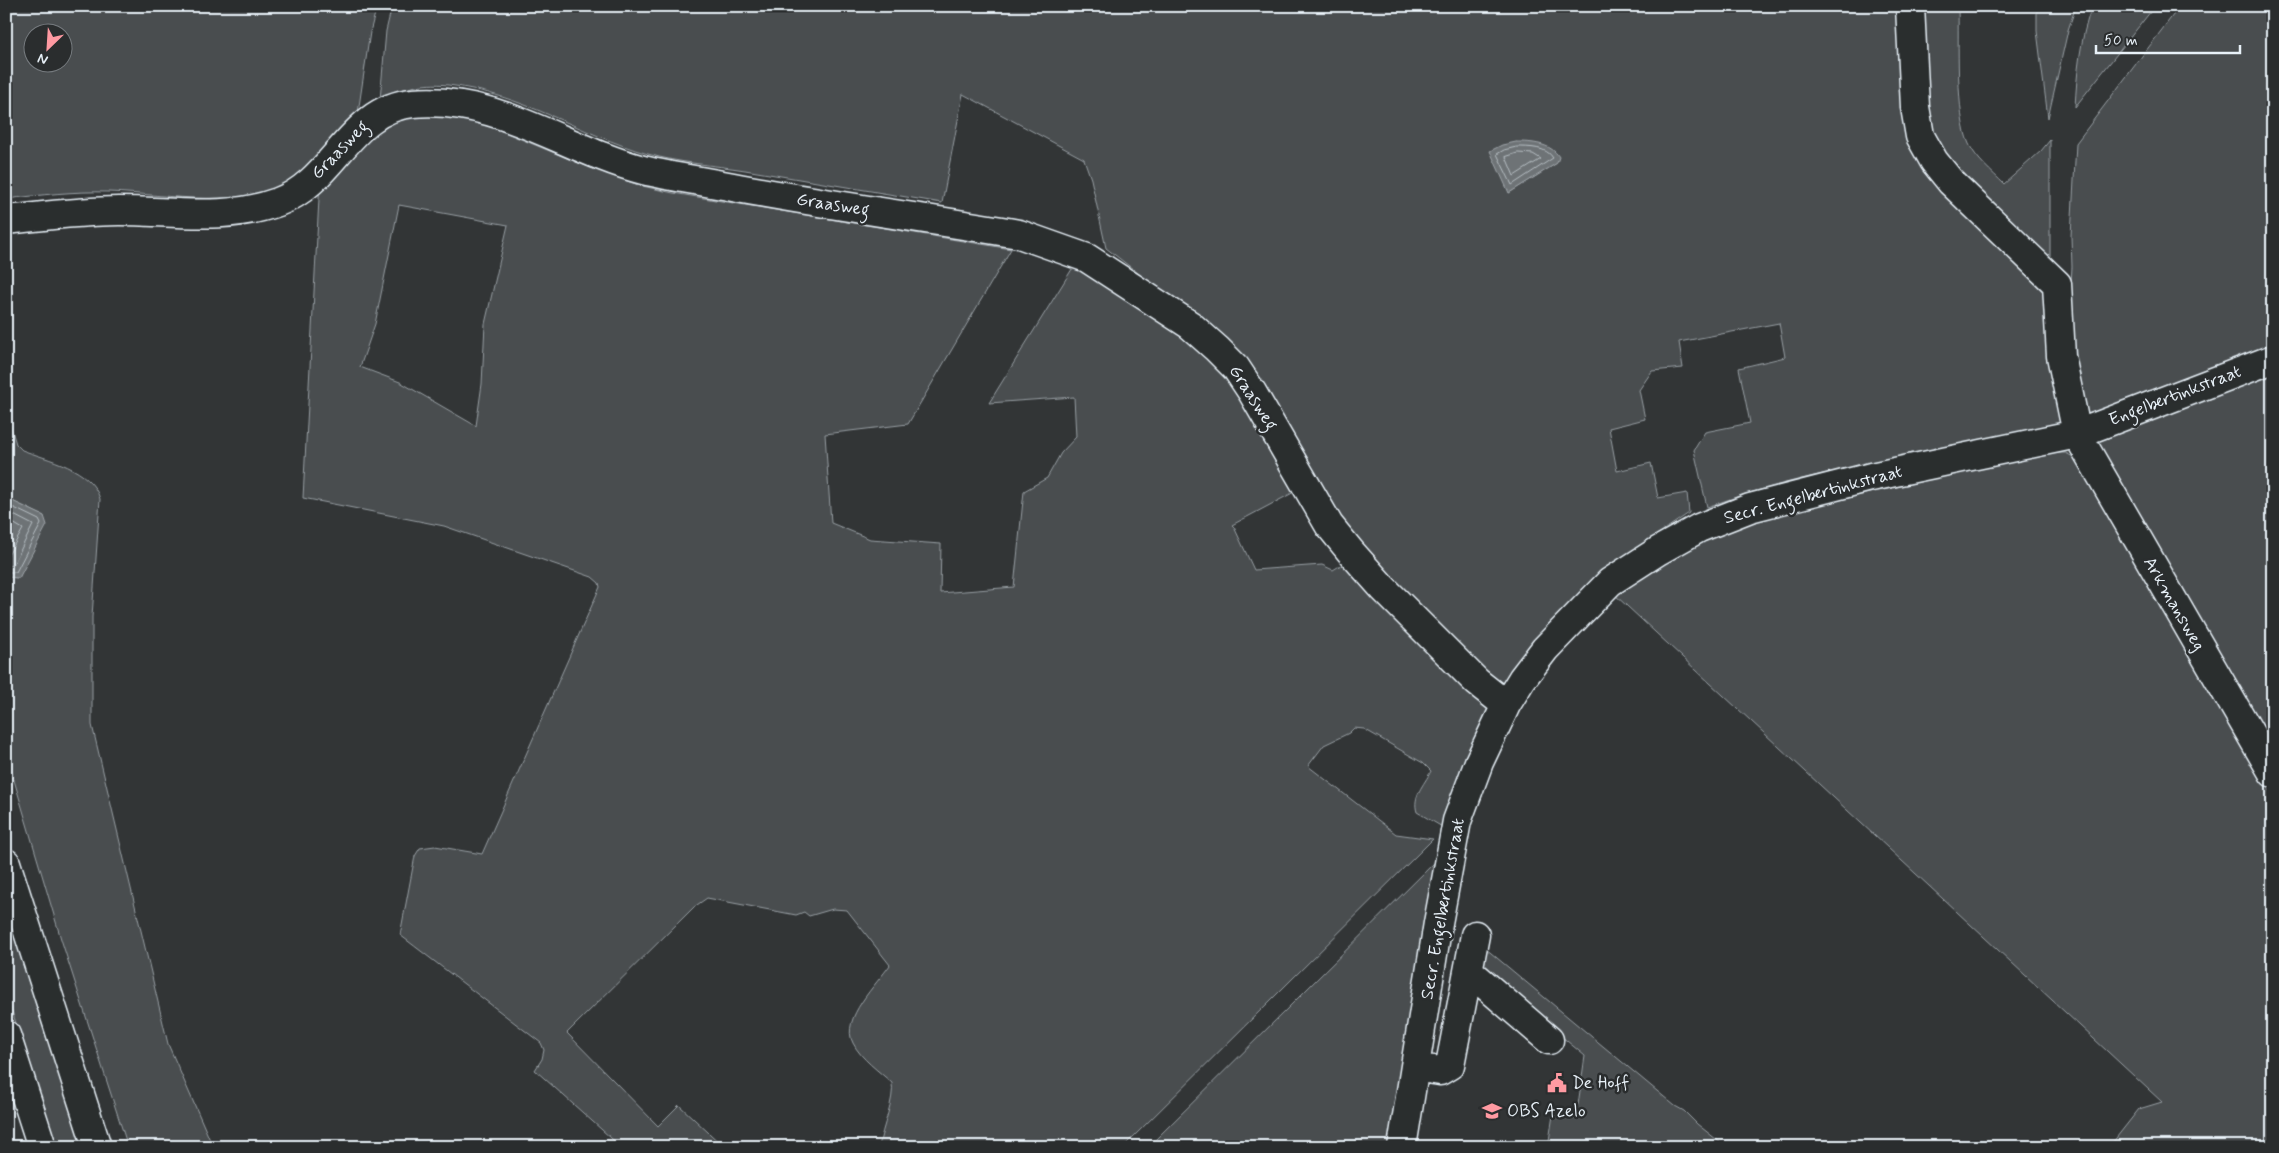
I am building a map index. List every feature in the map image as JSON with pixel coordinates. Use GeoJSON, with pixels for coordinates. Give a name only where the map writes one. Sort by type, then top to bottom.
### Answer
{"type":"FeatureCollection","features":[{"type":"Feature","properties":{"kind":"main road","name":"Arkmansweg"},"geometry":{"type":"LineString","coordinates":[[1910,6],[1915,107],[1920,136],[1934,161],[1951,182],[2056,284],[2061,356],[2077,434],[2273,773]]}},
{"type":"Feature","properties":{"kind":"main road","name":"Graasweg"},"geometry":{"type":"LineString","coordinates":[[6,220],[91,212],[228,213],[270,205],[294,194],[312,180],[372,116],[396,105],[436,102],[462,105],[521,121],[604,157],[645,170],[802,200],[1019,234],[1046,242],[1087,258],[1190,325],[1236,368],[1330,524],[1351,552],[1477,682],[1506,705]]}},
{"type":"Feature","properties":{"kind":"main road","name":"Engelbertinkstraat"},"geometry":{"type":"LineString","coordinates":[[2077,434],[2273,359]]}},
{"type":"Feature","properties":{"kind":"main road","name":"Secr. Engelbertinkstraat"},"geometry":{"type":"LineString","coordinates":[[1402,1147],[1456,821],[1479,762],[1506,705],[1522,679],[1545,649],[1610,582],[1658,551],[1700,528],[1750,508],[1823,489],[2077,434]]}},
{"type":"Feature","properties":{"kind":"main road"},"geometry":{"type":"LineString","coordinates":[[6,863],[97,1147]]}},
{"type":"Feature","properties":{"kind":"main road"},"geometry":{"type":"LineString","coordinates":[[1415,1067],[1440,1072],[1450,1065],[1475,935]]}},
{"type":"Feature","properties":{"kind":"main road"},"geometry":{"type":"LineString","coordinates":[[1469,971],[1549,1040]]}},
{"type":"Feature","properties":{"kind":"main road"},"geometry":{"type":"LineString","coordinates":[[6,1035],[42,1147]]}},
{"type":"Feature","properties":{"kind":"shaded area"},"geometry":{"type":"Polygon","coordinates":[[[6,6],[377,6],[370,32],[358,113],[298,176],[278,187],[256,194],[232,197],[181,197],[109,192],[57,194],[6,199],[6,6]]]}},
{"type":"Feature","properties":{"kind":"shaded area"},"geometry":{"type":"Polygon","coordinates":[[[392,6],[1899,6],[1907,122],[2045,287],[2063,424],[2019,435],[1839,470],[1750,493],[1707,507],[1694,450],[1705,432],[1750,423],[1739,368],[1785,357],[1779,323],[1679,342],[1683,368],[1652,371],[1639,390],[1645,419],[1609,428],[1617,471],[1651,463],[1658,498],[1687,493],[1689,513],[1627,555],[1509,691],[1455,650],[1341,521],[1215,333],[1106,248],[1091,179],[1084,159],[963,94],[942,203],[745,170],[672,160],[623,146],[525,105],[474,89],[429,84],[405,89],[380,100],[386,31],[392,6]],[[1516,142],[1509,193],[1557,163],[1516,142]]]}},
{"type":"Feature","properties":{"kind":"shaded area"},"geometry":{"type":"Polygon","coordinates":[[[1916,6],[1958,6],[1960,96],[1965,131],[1972,150],[1989,170],[2004,184],[2041,151],[2050,140],[2050,258],[1983,204],[1923,127],[1916,6]]]}},
{"type":"Feature","properties":{"kind":"shaded area"},"geometry":{"type":"Polygon","coordinates":[[[2037,6],[2076,6],[2068,30],[2048,118],[2037,31],[2037,6]]]}},
{"type":"Feature","properties":{"kind":"shaded area"},"geometry":{"type":"Polygon","coordinates":[[[2092,6],[2155,6],[2075,107],[2082,43],[2092,6]]]}},
{"type":"Feature","properties":{"kind":"shaded area"},"geometry":{"type":"Polygon","coordinates":[[[2180,6],[2273,6],[2273,349],[2088,417],[2075,377],[2069,317],[2076,143],[2180,6]]]}},
{"type":"Feature","properties":{"kind":"shaded area"},"geometry":{"type":"Polygon","coordinates":[[[424,114],[475,120],[581,164],[638,185],[673,193],[1011,249],[908,424],[825,434],[831,523],[870,539],[941,544],[940,593],[1014,587],[1024,491],[1047,478],[1061,453],[1076,437],[1074,397],[989,403],[1077,261],[1198,343],[1229,375],[1300,489],[1232,525],[1254,570],[1322,565],[1333,570],[1349,560],[1498,710],[1444,828],[1417,812],[1417,796],[1431,771],[1423,763],[1364,729],[1354,728],[1349,733],[1324,745],[1308,766],[1396,834],[1433,839],[1123,1147],[879,1147],[892,1097],[892,1083],[856,1049],[850,1034],[851,1023],[862,1002],[890,965],[847,910],[833,909],[809,916],[804,912],[796,915],[707,898],[694,907],[567,1033],[658,1126],[679,1105],[724,1147],[621,1147],[535,1070],[542,1059],[544,1050],[541,1043],[400,935],[415,856],[420,848],[435,846],[482,854],[600,587],[599,583],[592,577],[444,526],[303,498],[320,180],[391,119],[424,114]],[[399,205],[375,324],[360,367],[400,382],[476,426],[482,384],[485,324],[508,225],[399,205]]]}},
{"type":"Feature","properties":{"kind":"shaded area"},"geometry":{"type":"Polygon","coordinates":[[[2273,374],[2273,749],[2095,441],[2273,374]]]}},
{"type":"Feature","properties":{"kind":"shaded area"},"geometry":{"type":"Polygon","coordinates":[[[6,411],[16,444],[22,450],[56,462],[78,473],[95,488],[100,499],[92,617],[92,725],[168,1044],[213,1147],[128,1147],[61,939],[6,753],[6,577],[19,578],[44,516],[6,498],[6,411]]]}},
{"type":"Feature","properties":{"kind":"shaded area"},"geometry":{"type":"Polygon","coordinates":[[[2047,453],[2066,453],[2080,461],[2273,796],[2273,1147],[2109,1147],[2139,1109],[2162,1102],[1614,594],[1689,543],[1768,516],[2047,453]]]}},
{"type":"Feature","properties":{"kind":"shaded area"},"geometry":{"type":"Polygon","coordinates":[[[1446,851],[1389,1147],[1148,1147],[1446,851]]]}},
{"type":"Feature","properties":{"kind":"shaded area"},"geometry":{"type":"Polygon","coordinates":[[[6,911],[82,1147],[57,1147],[6,993],[6,911]]]}},
{"type":"Feature","properties":{"kind":"shaded area"},"geometry":{"type":"Polygon","coordinates":[[[1473,938],[1726,1147],[1548,1147],[1553,1115],[1576,1119],[1585,1056],[1477,966],[1473,938]]]}},
{"type":"Feature","properties":{"kind":"water"},"geometry":{"type":"Polygon","coordinates":[[[1516,142],[1546,146],[1559,157],[1557,163],[1509,193],[1490,151],[1502,145],[1516,142]]]}},
{"type":"Feature","properties":{"kind":"water"},"geometry":{"type":"Polygon","coordinates":[[[6,498],[44,516],[47,525],[19,578],[6,577],[6,498]]]}},
{"type":"Feature","properties":{"kind":"place","name":"De Hoff"},"geometry":{"type":"Point","coordinates":[1557,1083]}},
{"type":"Feature","properties":{"kind":"place","name":"OBS Azelo"},"geometry":{"type":"Point","coordinates":[1492,1111]}}]}
